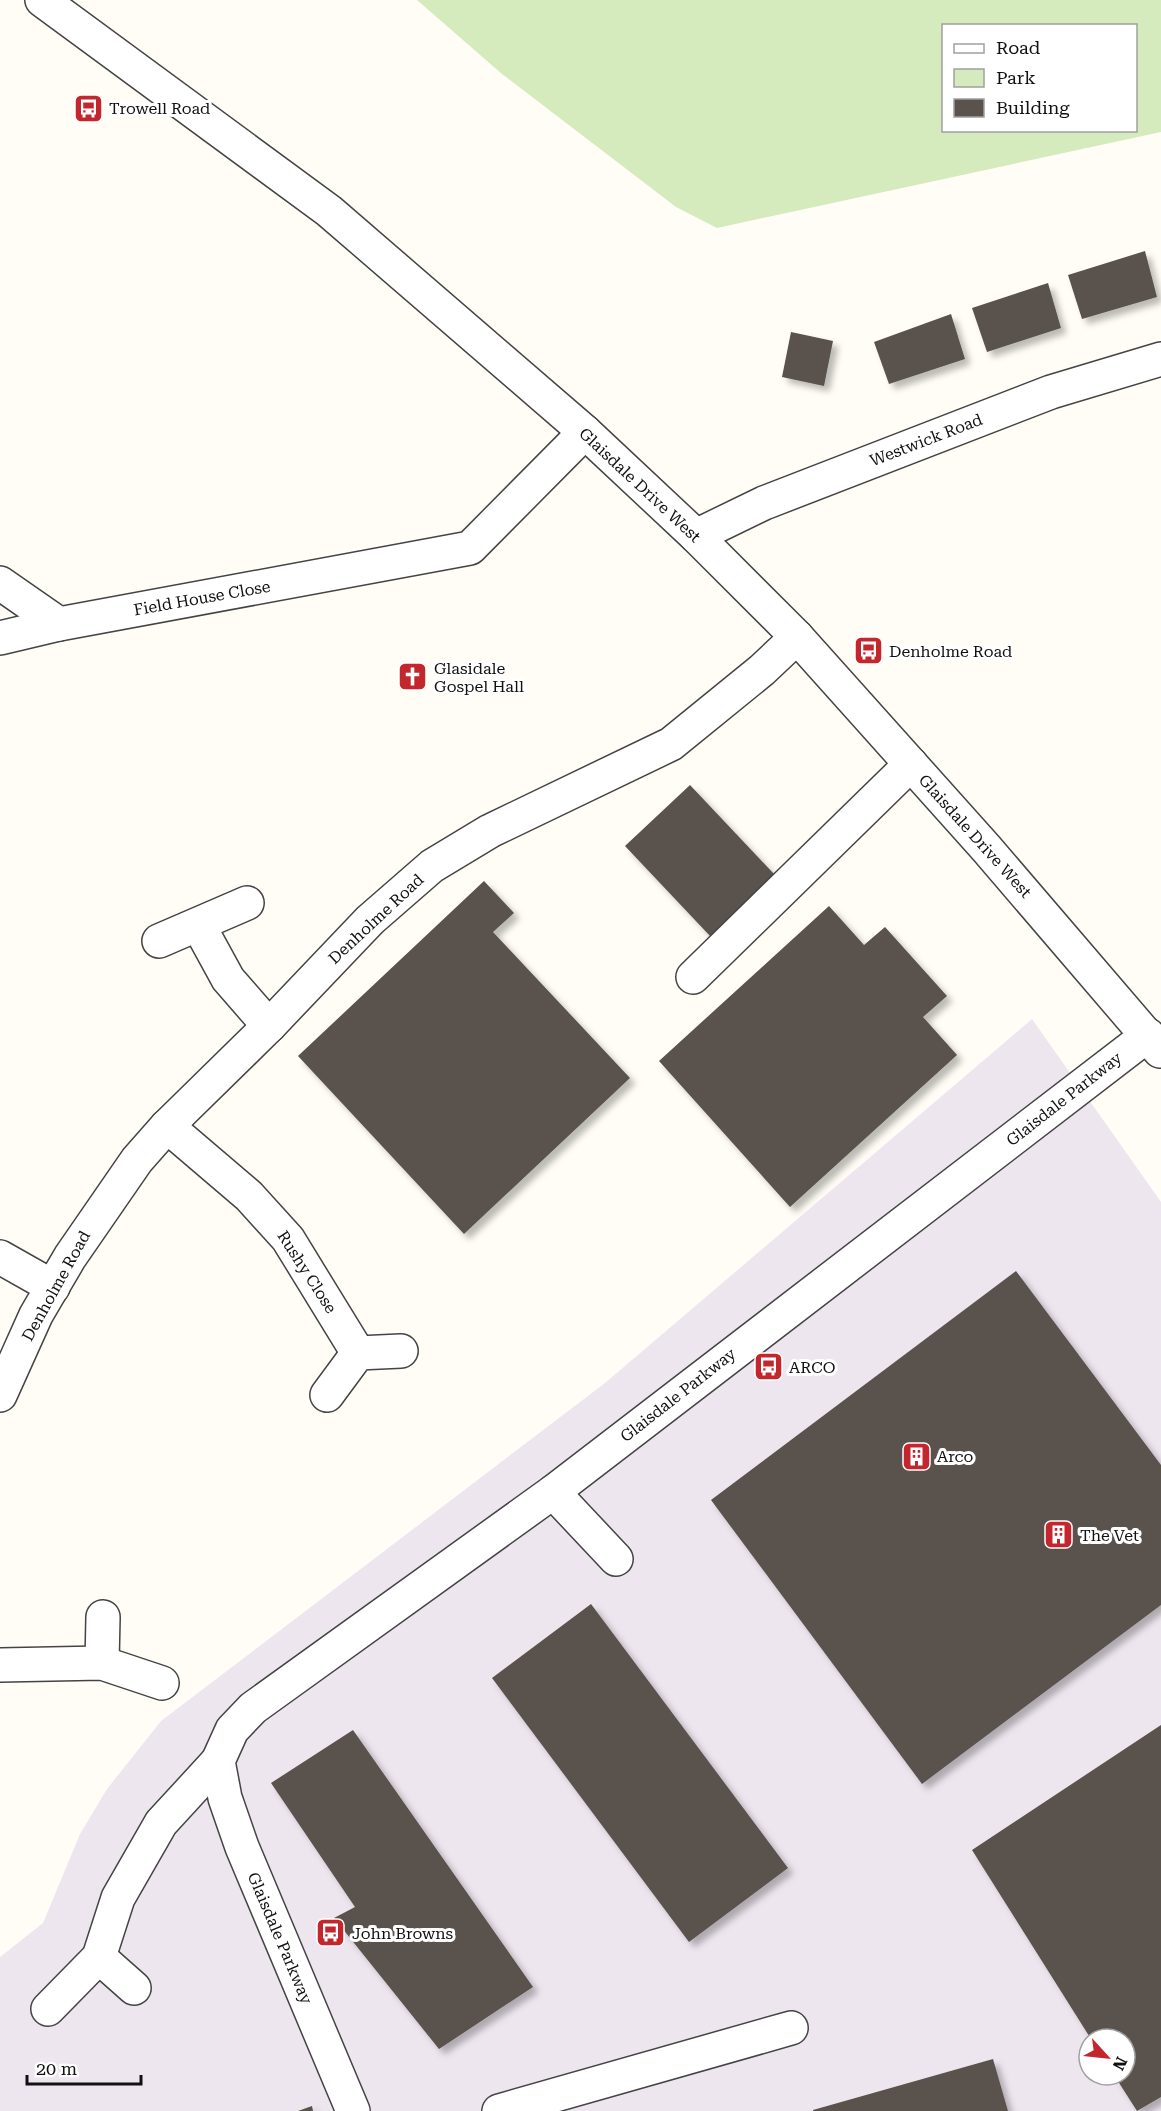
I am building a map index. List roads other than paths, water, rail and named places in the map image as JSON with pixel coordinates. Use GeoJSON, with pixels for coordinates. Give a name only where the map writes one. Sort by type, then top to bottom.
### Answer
{"type":"FeatureCollection","features":[{"type":"Feature","properties":{"kind":"street","name":"Glaisdale Drive West"},"geometry":{"type":"LineString","coordinates":[[57,4],[329,211],[585,432],[696,536],[797,637],[1155,1043]]}},
{"type":"Feature","properties":{"kind":"street","name":"Westwick Road"},"geometry":{"type":"LineString","coordinates":[[696,536],[764,503],[1040,396],[1161,359]]}},
{"type":"Feature","properties":{"kind":"street","name":"Field House Close"},"geometry":{"type":"LineString","coordinates":[[0,638],[59,624],[470,548],[585,432]]}},
{"type":"Feature","properties":{"kind":"street"},"geometry":{"type":"LineString","coordinates":[[0,583],[59,624]]}},
{"type":"Feature","properties":{"kind":"street","name":"Denholme Road"},"geometry":{"type":"LineString","coordinates":[[0,1395],[36,1315],[102,1207],[136,1160],[166,1126],[269,1026],[370,920],[432,866],[490,831],[671,744],[762,670],[797,637]]}},
{"type":"Feature","properties":{"kind":"street"},"geometry":{"type":"LineString","coordinates":[[693,976],[911,764]]}},
{"type":"Feature","properties":{"kind":"street"},"geometry":{"type":"LineString","coordinates":[[159,941],[199,926],[248,903]]}},
{"type":"Feature","properties":{"kind":"street"},"geometry":{"type":"LineString","coordinates":[[199,926],[228,979],[269,1026]]}},
{"type":"Feature","properties":{"kind":"street","name":"Glaisdale Parkway"},"geometry":{"type":"LineString","coordinates":[[48,2009],[99,1957],[118,1898],[161,1823],[218,1761],[232,1730],[253,1708],[553,1492],[1155,1043]]}},
{"type":"Feature","properties":{"kind":"street","name":"Rushy Close"},"geometry":{"type":"LineString","coordinates":[[166,1126],[249,1196],[288,1239],[358,1353]]}},
{"type":"Feature","properties":{"kind":"street"},"geometry":{"type":"LineString","coordinates":[[0,1257],[53,1287]]}},
{"type":"Feature","properties":{"kind":"street"},"geometry":{"type":"LineString","coordinates":[[327,1395],[358,1353],[401,1351]]}},
{"type":"Feature","properties":{"kind":"street"},"geometry":{"type":"LineString","coordinates":[[553,1492],[616,1559]]}},
{"type":"Feature","properties":{"kind":"street"},"geometry":{"type":"LineString","coordinates":[[102,1663],[103,1617]]}},
{"type":"Feature","properties":{"kind":"street"},"geometry":{"type":"LineString","coordinates":[[0,1665],[102,1663],[162,1683]]}},
{"type":"Feature","properties":{"kind":"street","name":"Glaisdale Parkway"},"geometry":{"type":"LineString","coordinates":[[218,1761],[225,1798],[242,1847],[353,2111]]}},
{"type":"Feature","properties":{"kind":"street"},"geometry":{"type":"LineString","coordinates":[[99,1957],[134,1988]]}},
{"type":"Feature","properties":{"kind":"street"},"geometry":{"type":"LineString","coordinates":[[499,2111],[791,2028]]}},
{"type":"Feature","properties":{"kind":"place","name":"Trowell Road"},"geometry":{"type":"Point","coordinates":[88,108]}},
{"type":"Feature","properties":{"kind":"place","name":"Denholme Road"},"geometry":{"type":"Point","coordinates":[868,651]}},
{"type":"Feature","properties":{"kind":"place","name":"Glasidale Gospel Hall"},"geometry":{"type":"Point","coordinates":[413,677]}},
{"type":"Feature","properties":{"kind":"place","name":"ARCO"},"geometry":{"type":"Point","coordinates":[768,1367]}},
{"type":"Feature","properties":{"kind":"place","name":"Arco"},"geometry":{"type":"Point","coordinates":[916,1456]}},
{"type":"Feature","properties":{"kind":"place","name":"The Vet"},"geometry":{"type":"Point","coordinates":[1059,1535]}},
{"type":"Feature","properties":{"kind":"place","name":"John Browns"},"geometry":{"type":"Point","coordinates":[331,1933]}}]}
